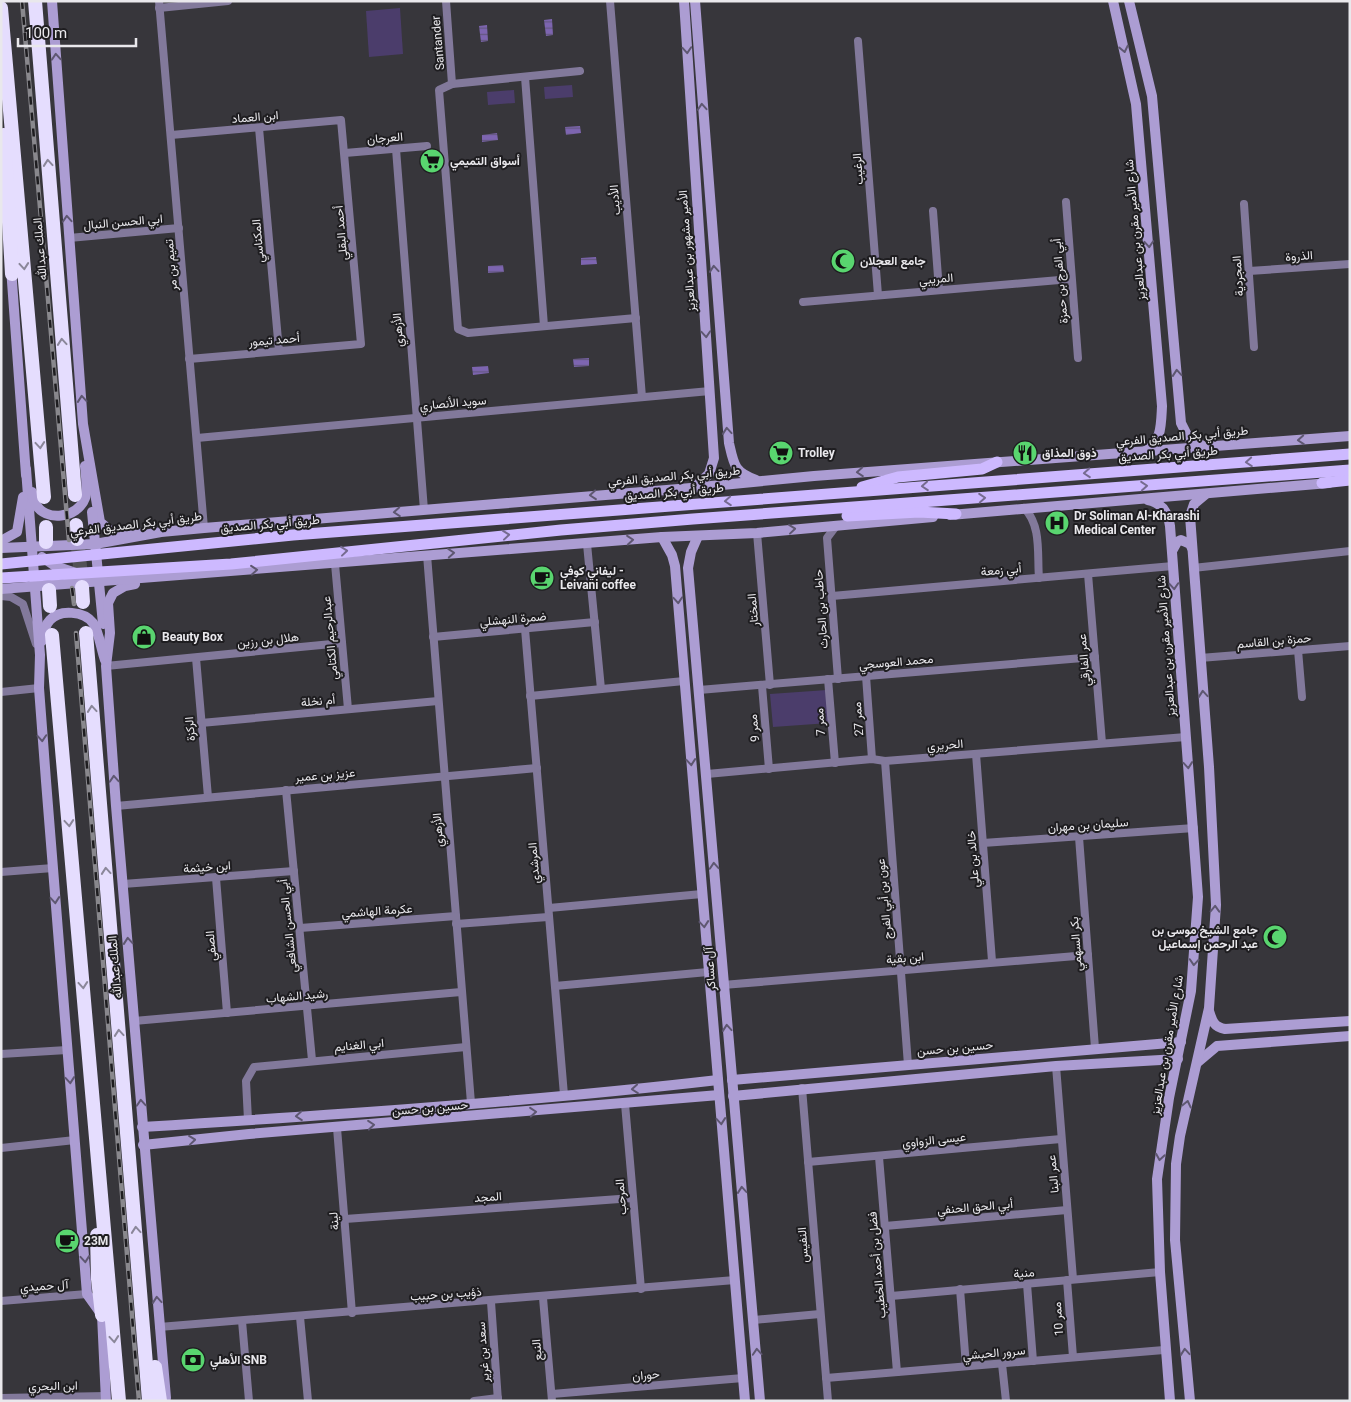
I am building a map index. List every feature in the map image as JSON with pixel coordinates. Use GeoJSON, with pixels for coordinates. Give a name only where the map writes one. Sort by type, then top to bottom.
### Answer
{"type":"FeatureCollection","features":[{"type":"Feature","properties":{"kind":"highway","name":"الملك عبدالله"},"geometry":{"type":"LineString","coordinates":[[37,1],[43,110],[75,495]]}},
{"type":"Feature","properties":{"kind":"highway","name":"الملك عبدالله"},"geometry":{"type":"LineString","coordinates":[[1,8],[44,497]]}},
{"type":"Feature","properties":{"kind":"highway"},"geometry":{"type":"LineString","coordinates":[[4,32],[4,160],[12,274]]}},
{"type":"Feature","properties":{"kind":"highway"},"geometry":{"type":"LineString","coordinates":[[76,525],[77,539]]}},
{"type":"Feature","properties":{"kind":"highway"},"geometry":{"type":"LineString","coordinates":[[46,527],[46,542]]}},
{"type":"Feature","properties":{"kind":"highway"},"geometry":{"type":"LineString","coordinates":[[82,588],[83,602]]}},
{"type":"Feature","properties":{"kind":"highway"},"geometry":{"type":"LineString","coordinates":[[49,590],[50,606]]}},
{"type":"Feature","properties":{"kind":"highway","name":"الملك عبدالله"},"geometry":{"type":"LineString","coordinates":[[86,633],[150,1401]]}},
{"type":"Feature","properties":{"kind":"highway"},"geometry":{"type":"LineString","coordinates":[[52,635],[96,1127],[110,1399]]}},
{"type":"Feature","properties":{"kind":"highway"},"geometry":{"type":"LineString","coordinates":[[96,1127],[92,1160],[98,1279],[102,1315]]}},
{"type":"Feature","properties":{"kind":"highway"},"geometry":{"type":"LineString","coordinates":[[140,1284],[150,1330],[160,1401]]}},
{"type":"Feature","properties":{"kind":"main road","name":"طريق أبي بكر الصديق"},"geometry":{"type":"LineString","coordinates":[[1,564],[294,535],[1350,454]]}},
{"type":"Feature","properties":{"kind":"main road"},"geometry":{"type":"LineString","coordinates":[[855,491],[887,478],[982,469],[997,462]]}},
{"type":"Feature","properties":{"kind":"main road"},"geometry":{"type":"LineString","coordinates":[[1,578],[231,564],[561,530],[1350,470]]}},
{"type":"Feature","properties":{"kind":"main road"},"geometry":{"type":"LineString","coordinates":[[1322,483],[1350,481]]}},
{"type":"Feature","properties":{"kind":"main road"},"geometry":{"type":"LineString","coordinates":[[799,512],[814,518],[919,512],[956,514]]}},
{"type":"Feature","properties":{"kind":"street"},"geometry":{"type":"LineString","coordinates":[[52,1],[84,424],[106,666]]}},
{"type":"Feature","properties":{"kind":"street"},"geometry":{"type":"LineString","coordinates":[[159,5],[228,1]]}},
{"type":"Feature","properties":{"kind":"street","name":"Santander"},"geometry":{"type":"LineString","coordinates":[[446,1],[452,84]]}},
{"type":"Feature","properties":{"kind":"street","name":"الأديب"},"geometry":{"type":"LineString","coordinates":[[610,1],[642,398]]}},
{"type":"Feature","properties":{"kind":"street","name":"الأمير مشهور بن عبدالعزيز"},"geometry":{"type":"LineString","coordinates":[[684,1],[714,452],[713,464],[709,474],[702,483],[691,488]]}},
{"type":"Feature","properties":{"kind":"street","name":"الأمير مشهور بن عبدالعزيز"},"geometry":{"type":"LineString","coordinates":[[695,1],[730,450],[737,471],[759,481]]}},
{"type":"Feature","properties":{"kind":"street","name":"شارع الأمير مقرن بن عبدالعزيز"},"geometry":{"type":"LineString","coordinates":[[1113,1],[1136,104],[1147,213],[1162,406],[1158,437],[1152,446],[1143,453]]}},
{"type":"Feature","properties":{"kind":"street"},"geometry":{"type":"LineString","coordinates":[[1129,1],[1152,96],[1183,430],[1194,442],[1203,446]]}},
{"type":"Feature","properties":{"kind":"street","name":"تميم بن مر"},"geometry":{"type":"LineString","coordinates":[[159,5],[189,359],[198,438],[204,528]]}},
{"type":"Feature","properties":{"kind":"street","name":"الرغيب"},"geometry":{"type":"LineString","coordinates":[[858,41],[878,295]]}},
{"type":"Feature","properties":{"kind":"street"},"geometry":{"type":"LineString","coordinates":[[580,71],[452,84],[439,90],[458,329],[468,333],[636,318]]}},
{"type":"Feature","properties":{"kind":"street"},"geometry":{"type":"LineString","coordinates":[[525,77],[544,326]]}},
{"type":"Feature","properties":{"kind":"street","name":"ابن العماد"},"geometry":{"type":"LineString","coordinates":[[171,135],[342,120]]}},
{"type":"Feature","properties":{"kind":"street","name":"أحمد البقلي"},"geometry":{"type":"LineString","coordinates":[[342,120],[361,344]]}},
{"type":"Feature","properties":{"kind":"street","name":"المكناسي"},"geometry":{"type":"LineString","coordinates":[[259,128],[279,351]]}},
{"type":"Feature","properties":{"kind":"street","name":"العرجان"},"geometry":{"type":"LineString","coordinates":[[345,153],[427,146]]}},
{"type":"Feature","properties":{"kind":"street","name":"الأزهري"},"geometry":{"type":"LineString","coordinates":[[396,149],[424,510]]}},
{"type":"Feature","properties":{"kind":"street"},"geometry":{"type":"LineString","coordinates":[[1,178],[12,274],[40,655]]}},
{"type":"Feature","properties":{"kind":"street","name":"أبي الفرج بن حمزة"},"geometry":{"type":"LineString","coordinates":[[1066,202],[1078,358]]}},
{"type":"Feature","properties":{"kind":"street","name":"المجردية"},"geometry":{"type":"LineString","coordinates":[[1244,204],[1254,347]]}},
{"type":"Feature","properties":{"kind":"street"},"geometry":{"type":"LineString","coordinates":[[933,211],[939,290]]}},
{"type":"Feature","properties":{"kind":"street"},"geometry":{"type":"LineString","coordinates":[[1147,213],[1164,211]]}},
{"type":"Feature","properties":{"kind":"street","name":"ابي الحسن النبال"},"geometry":{"type":"LineString","coordinates":[[69,238],[179,228]]}},
{"type":"Feature","properties":{"kind":"street","name":"الذروة"},"geometry":{"type":"LineString","coordinates":[[1249,271],[1350,264]]}},
{"type":"Feature","properties":{"kind":"street","name":"المريبي"},"geometry":{"type":"LineString","coordinates":[[803,302],[1071,279]]}},
{"type":"Feature","properties":{"kind":"street","name":"أحمد تيمور"},"geometry":{"type":"LineString","coordinates":[[189,359],[361,344]]}},
{"type":"Feature","properties":{"kind":"street","name":"سويد الأنصاري"},"geometry":{"type":"LineString","coordinates":[[198,438],[710,392]]}},
{"type":"Feature","properties":{"kind":"street"},"geometry":{"type":"LineString","coordinates":[[1162,406],[1165,412],[1170,414],[1177,412],[1180,407]]}},
{"type":"Feature","properties":{"kind":"street"},"geometry":{"type":"LineString","coordinates":[[26,469],[34,503],[40,510],[55,516],[64,516],[78,509],[85,498],[84,424]]}},
{"type":"Feature","properties":{"kind":"street"},"geometry":{"type":"LineString","coordinates":[[84,424],[100,522],[111,531],[160,532]]}},
{"type":"Feature","properties":{"kind":"street","name":"طريق أبي بكر الصديق الفرعي"},"geometry":{"type":"LineString","coordinates":[[1,548],[95,544],[160,532],[759,481],[1350,436]]}},
{"type":"Feature","properties":{"kind":"street"},"geometry":{"type":"LineString","coordinates":[[714,452],[721,456],[730,450]]}},
{"type":"Feature","properties":{"kind":"street"},"geometry":{"type":"LineString","coordinates":[[1,541],[17,532],[26,469]]}},
{"type":"Feature","properties":{"kind":"street"},"geometry":{"type":"LineString","coordinates":[[1,589],[99,580],[170,577],[335,564],[427,555],[757,533],[1322,483]]}},
{"type":"Feature","properties":{"kind":"street"},"geometry":{"type":"LineString","coordinates":[[1190,1401],[1175,1240],[1176,1164],[1180,1132],[1198,1062],[1209,1008],[1216,905],[1209,767],[1193,568],[1191,510],[1198,500],[1208,493]]}},
{"type":"Feature","properties":{"kind":"street","name":"شارع الأمير مقرن بن عبدالعزيز"},"geometry":{"type":"LineString","coordinates":[[1144,499],[1155,501],[1164,508],[1169,517],[1198,897],[1191,992],[1156,1179],[1164,1350],[1170,1401]]}},
{"type":"Feature","properties":{"kind":"street"},"geometry":{"type":"LineString","coordinates":[[1024,508],[1036,528],[1039,578]]}},
{"type":"Feature","properties":{"kind":"street"},"geometry":{"type":"LineString","coordinates":[[814,527],[827,538],[836,526]]}},
{"type":"Feature","properties":{"kind":"street","name":"المختار"},"geometry":{"type":"LineString","coordinates":[[757,533],[766,685]]}},
{"type":"Feature","properties":{"kind":"street","name":"آل عساكر"},"geometry":{"type":"LineString","coordinates":[[698,536],[691,552],[688,568],[760,1401]]}},
{"type":"Feature","properties":{"kind":"street","name":"آل عساكر"},"geometry":{"type":"LineString","coordinates":[[662,538],[672,555],[675,566],[708,972],[746,1401]]}},
{"type":"Feature","properties":{"kind":"street","name":"حاطب بن الحارث"},"geometry":{"type":"LineString","coordinates":[[827,538],[838,679]]}},
{"type":"Feature","properties":{"kind":"street"},"geometry":{"type":"LineString","coordinates":[[1172,551],[1177,542],[1181,540],[1190,544],[1192,548]]}},
{"type":"Feature","properties":{"kind":"street"},"geometry":{"type":"LineString","coordinates":[[35,585],[55,566],[69,561],[95,544]]}},
{"type":"Feature","properties":{"kind":"street"},"geometry":{"type":"LineString","coordinates":[[586,544],[601,689]]}},
{"type":"Feature","properties":{"kind":"street"},"geometry":{"type":"LineString","coordinates":[[31,548],[69,561],[99,580]]}},
{"type":"Feature","properties":{"kind":"street"},"geometry":{"type":"LineString","coordinates":[[31,548],[55,566],[99,580]]}},
{"type":"Feature","properties":{"kind":"street"},"geometry":{"type":"LineString","coordinates":[[1193,568],[1350,551]]}},
{"type":"Feature","properties":{"kind":"street","name":"الأزهري"},"geometry":{"type":"LineString","coordinates":[[427,555],[461,992],[473,1103]]}},
{"type":"Feature","properties":{"kind":"street"},"geometry":{"type":"LineString","coordinates":[[675,566],[680,561],[686,562],[688,568]]}},
{"type":"Feature","properties":{"kind":"street","name":"عبدالرحيم الكتامي"},"geometry":{"type":"LineString","coordinates":[[335,564],[348,709]]}},
{"type":"Feature","properties":{"kind":"street","name":"أبي زمعة"},"geometry":{"type":"LineString","coordinates":[[832,596],[1173,566]]}},
{"type":"Feature","properties":{"kind":"street","name":"عمر الفارقي"},"geometry":{"type":"LineString","coordinates":[[1088,574],[1102,743]]}},
{"type":"Feature","properties":{"kind":"street","name":"الملك عبدالله"},"geometry":{"type":"LineString","coordinates":[[166,1401],[142,1127],[106,666],[110,633],[108,603],[113,593],[125,586],[170,577]]}},
{"type":"Feature","properties":{"kind":"street"},"geometry":{"type":"LineString","coordinates":[[1,596],[11,597],[23,604],[40,655]]}},
{"type":"Feature","properties":{"kind":"street"},"geometry":{"type":"LineString","coordinates":[[106,666],[94,624],[88,617],[78,613],[62,614],[51,619],[43,632],[39,688],[88,1294],[102,1315],[110,1399]]}},
{"type":"Feature","properties":{"kind":"street","name":"ضمرة النهشلي"},"geometry":{"type":"LineString","coordinates":[[433,637],[595,622]]}},
{"type":"Feature","properties":{"kind":"street","name":"المرشدي"},"geometry":{"type":"LineString","coordinates":[[525,629],[564,1095]]}},
{"type":"Feature","properties":{"kind":"street","name":"هلال بن رزين"},"geometry":{"type":"LineString","coordinates":[[106,666],[342,644]]}},
{"type":"Feature","properties":{"kind":"street","name":"حمزة بن القاسم"},"geometry":{"type":"LineString","coordinates":[[1200,658],[1350,646]]}},
{"type":"Feature","properties":{"kind":"street"},"geometry":{"type":"LineString","coordinates":[[1298,650],[1302,697]]}},
{"type":"Feature","properties":{"kind":"street","name":"محمد العوسجي"},"geometry":{"type":"LineString","coordinates":[[699,690],[1095,657]]}},
{"type":"Feature","properties":{"kind":"street","name":"الركزة"},"geometry":{"type":"LineString","coordinates":[[196,658],[208,797]]}},
{"type":"Feature","properties":{"kind":"street","name":"ممر 27"},"geometry":{"type":"LineString","coordinates":[[866,676],[872,759]]}},
{"type":"Feature","properties":{"kind":"street","name":"ممر 7"},"geometry":{"type":"LineString","coordinates":[[828,679],[835,763]]}},
{"type":"Feature","properties":{"kind":"street"},"geometry":{"type":"LineString","coordinates":[[530,696],[684,681]]}},
{"type":"Feature","properties":{"kind":"street","name":"ممر 9"},"geometry":{"type":"LineString","coordinates":[[766,685],[769,769]]}},
{"type":"Feature","properties":{"kind":"street"},"geometry":{"type":"LineString","coordinates":[[1,692],[39,688]]}},
{"type":"Feature","properties":{"kind":"street","name":"أم نخلة"},"geometry":{"type":"LineString","coordinates":[[201,723],[438,701]]}},
{"type":"Feature","properties":{"kind":"street"},"geometry":{"type":"LineString","coordinates":[[688,731],[702,729]]}},
{"type":"Feature","properties":{"kind":"street","name":"الحريري"},"geometry":{"type":"LineString","coordinates":[[707,774],[872,759],[885,761],[1186,737]]}},
{"type":"Feature","properties":{"kind":"street","name":"خالد بن علي"},"geometry":{"type":"LineString","coordinates":[[976,754],[992,962]]}},
{"type":"Feature","properties":{"kind":"street","name":"عون بن أبي الفرج"},"geometry":{"type":"LineString","coordinates":[[885,761],[908,1065]]}},
{"type":"Feature","properties":{"kind":"street","name":"عزيز بن عمير"},"geometry":{"type":"LineString","coordinates":[[116,806],[537,768]]}},
{"type":"Feature","properties":{"kind":"street","name":"أبي الحسن الشافعي"},"geometry":{"type":"LineString","coordinates":[[286,790],[312,1060]]}},
{"type":"Feature","properties":{"kind":"street","name":"سليمان بن مهران"},"geometry":{"type":"LineString","coordinates":[[983,843],[1194,828]]}},
{"type":"Feature","properties":{"kind":"street","name":"بكر السهمي"},"geometry":{"type":"LineString","coordinates":[[1079,837],[1095,1048]]}},
{"type":"Feature","properties":{"kind":"street"},"geometry":{"type":"LineString","coordinates":[[1,872],[53,868]]}},
{"type":"Feature","properties":{"kind":"street","name":"ابن خيثمة"},"geometry":{"type":"LineString","coordinates":[[123,884],[294,871]]}},
{"type":"Feature","properties":{"kind":"street","name":"الصفي"},"geometry":{"type":"LineString","coordinates":[[216,878],[228,1013]]}},
{"type":"Feature","properties":{"kind":"street"},"geometry":{"type":"LineString","coordinates":[[549,908],[702,894]]}},
{"type":"Feature","properties":{"kind":"street","name":"عكرمة الهاشمي"},"geometry":{"type":"LineString","coordinates":[[300,928],[548,917]]}},
{"type":"Feature","properties":{"kind":"street","name":"ابن بقية"},"geometry":{"type":"LineString","coordinates":[[723,985],[1088,955]]}},
{"type":"Feature","properties":{"kind":"street"},"geometry":{"type":"LineString","coordinates":[[555,986],[708,972]]}},
{"type":"Feature","properties":{"kind":"street","name":"رشيد الشهاب"},"geometry":{"type":"LineString","coordinates":[[134,1020],[461,992]]}},
{"type":"Feature","properties":{"kind":"street"},"geometry":{"type":"LineString","coordinates":[[1209,1008],[1213,1023],[1218,1028],[1225,1029],[1350,1021]]}},
{"type":"Feature","properties":{"kind":"street"},"geometry":{"type":"LineString","coordinates":[[1198,1062],[1217,1046],[1350,1036]]}},
{"type":"Feature","properties":{"kind":"street","name":"حسين بن حسن"},"geometry":{"type":"LineString","coordinates":[[732,1080],[1181,1042]]}},
{"type":"Feature","properties":{"kind":"street","name":"ابي الغنايم"},"geometry":{"type":"LineString","coordinates":[[248,1120],[246,1081],[254,1068],[312,1060],[466,1047]]}},
{"type":"Feature","properties":{"kind":"street"},"geometry":{"type":"LineString","coordinates":[[1,1054],[68,1050]]}},
{"type":"Feature","properties":{"kind":"street"},"geometry":{"type":"LineString","coordinates":[[733,1096],[802,1088],[1056,1066],[1178,1059]]}},
{"type":"Feature","properties":{"kind":"street","name":"عمر البنا"},"geometry":{"type":"LineString","coordinates":[[1056,1066],[1067,1210],[1070,1279]]}},
{"type":"Feature","properties":{"kind":"street","name":"حسين بن حسن"},"geometry":{"type":"LineString","coordinates":[[142,1127],[473,1103],[655,1088],[718,1080]]}},
{"type":"Feature","properties":{"kind":"street"},"geometry":{"type":"LineString","coordinates":[[691,1083],[700,1087],[700,1093],[693,1097]]}},
{"type":"Feature","properties":{"kind":"street"},"geometry":{"type":"LineString","coordinates":[[655,1088],[657,1101]]}},
{"type":"Feature","properties":{"kind":"street","name":"النفيس"},"geometry":{"type":"LineString","coordinates":[[802,1088],[828,1401]]}},
{"type":"Feature","properties":{"kind":"street","name":"حسين بن حسن"},"geometry":{"type":"LineString","coordinates":[[144,1145],[248,1134],[476,1117],[719,1095]]}},
{"type":"Feature","properties":{"kind":"street"},"geometry":{"type":"LineString","coordinates":[[473,1103],[476,1117]]}},
{"type":"Feature","properties":{"kind":"street","name":"المرحب"},"geometry":{"type":"LineString","coordinates":[[625,1104],[641,1289]]}},
{"type":"Feature","properties":{"kind":"street"},"geometry":{"type":"LineString","coordinates":[[248,1120],[248,1134]]}},
{"type":"Feature","properties":{"kind":"street","name":"لينة"},"geometry":{"type":"LineString","coordinates":[[337,1128],[352,1312]]}},
{"type":"Feature","properties":{"kind":"street"},"geometry":{"type":"LineString","coordinates":[[1164,1130],[1180,1132]]}},
{"type":"Feature","properties":{"kind":"street","name":"عيسى الزواوي"},"geometry":{"type":"LineString","coordinates":[[808,1162],[1061,1139]]}},
{"type":"Feature","properties":{"kind":"street"},"geometry":{"type":"LineString","coordinates":[[1,1148],[75,1140]]}},
{"type":"Feature","properties":{"kind":"street","name":"فضل بن أحمد الخطيب"},"geometry":{"type":"LineString","coordinates":[[879,1157],[897,1372]]}},
{"type":"Feature","properties":{"kind":"street","name":"المجد"},"geometry":{"type":"LineString","coordinates":[[345,1219],[633,1198]]}},
{"type":"Feature","properties":{"kind":"street","name":"أبي الحق الحنفي"},"geometry":{"type":"LineString","coordinates":[[884,1226],[1067,1210]]}},
{"type":"Feature","properties":{"kind":"street","name":"منية"},"geometry":{"type":"LineString","coordinates":[[890,1296],[1160,1272]]}},
{"type":"Feature","properties":{"kind":"street","name":"ممر 10"},"geometry":{"type":"LineString","coordinates":[[1070,1279],[1073,1357]]}},
{"type":"Feature","properties":{"kind":"street","name":"ذؤيب بن حبيب"},"geometry":{"type":"LineString","coordinates":[[159,1327],[543,1298],[735,1280]]}},
{"type":"Feature","properties":{"kind":"street"},"geometry":{"type":"LineString","coordinates":[[1026,1284],[1033,1361]]}},
{"type":"Feature","properties":{"kind":"street"},"geometry":{"type":"LineString","coordinates":[[960,1289],[966,1366]]}},
{"type":"Feature","properties":{"kind":"street","name":"آل حميدي"},"geometry":{"type":"LineString","coordinates":[[1,1301],[88,1294]]}},
{"type":"Feature","properties":{"kind":"street","name":"النبع"},"geometry":{"type":"LineString","coordinates":[[543,1298],[552,1397]]}},
{"type":"Feature","properties":{"kind":"street","name":"سعد بن غرير"},"geometry":{"type":"LineString","coordinates":[[491,1302],[498,1400]]}},
{"type":"Feature","properties":{"kind":"street"},"geometry":{"type":"LineString","coordinates":[[754,1320],[820,1314]]}},
{"type":"Feature","properties":{"kind":"street"},"geometry":{"type":"LineString","coordinates":[[300,1317],[308,1401]]}},
{"type":"Feature","properties":{"kind":"street"},"geometry":{"type":"LineString","coordinates":[[242,1321],[249,1401]]}},
{"type":"Feature","properties":{"kind":"street","name":"سرور الحبشي"},"geometry":{"type":"LineString","coordinates":[[826,1378],[1164,1350]]}},
{"type":"Feature","properties":{"kind":"street"},"geometry":{"type":"LineString","coordinates":[[1002,1364],[1006,1401]]}},
{"type":"Feature","properties":{"kind":"street","name":"حوران"},"geometry":{"type":"LineString","coordinates":[[552,1397],[743,1378]]}},
{"type":"Feature","properties":{"kind":"street","name":"ابن البحري"},"geometry":{"type":"LineString","coordinates":[[1,1398],[110,1399]]}},
{"type":"Feature","properties":{"kind":"street"},"geometry":{"type":"LineString","coordinates":[[474,1401],[498,1400]]}},
{"type":"Feature","properties":{"kind":"shaded area"},"geometry":{"type":"Polygon","coordinates":[[[400,8],[403,54],[369,57],[366,11],[400,8]]]}},
{"type":"Feature","properties":{"kind":"shaded area"},"geometry":{"type":"Polygon","coordinates":[[[552,19],[553,35],[546,36],[544,20],[552,19]]]}},
{"type":"Feature","properties":{"kind":"shaded area"},"geometry":{"type":"Polygon","coordinates":[[[487,25],[488,41],[481,42],[479,26],[487,25]]]}},
{"type":"Feature","properties":{"kind":"shaded area"},"geometry":{"type":"Polygon","coordinates":[[[572,85],[573,97],[545,99],[544,87],[572,85]]]}},
{"type":"Feature","properties":{"kind":"shaded area"},"geometry":{"type":"Polygon","coordinates":[[[514,90],[515,103],[488,105],[487,92],[514,90]]]}},
{"type":"Feature","properties":{"kind":"shaded area"},"geometry":{"type":"Polygon","coordinates":[[[580,126],[581,133],[566,135],[565,127],[580,126]]]}},
{"type":"Feature","properties":{"kind":"shaded area"},"geometry":{"type":"Polygon","coordinates":[[[497,133],[498,140],[482,142],[482,135],[497,133]]]}},
{"type":"Feature","properties":{"kind":"shaded area"},"geometry":{"type":"Polygon","coordinates":[[[596,257],[597,264],[581,265],[581,258],[596,257]]]}},
{"type":"Feature","properties":{"kind":"shaded area"},"geometry":{"type":"Polygon","coordinates":[[[503,265],[504,272],[488,273],[488,266],[503,265]]]}},
{"type":"Feature","properties":{"kind":"shaded area"},"geometry":{"type":"Polygon","coordinates":[[[589,358],[589,366],[574,367],[573,359],[589,358]]]}},
{"type":"Feature","properties":{"kind":"shaded area"},"geometry":{"type":"Polygon","coordinates":[[[488,366],[489,373],[473,375],[472,367],[488,366]]]}},
{"type":"Feature","properties":{"kind":"shaded area"},"geometry":{"type":"Polygon","coordinates":[[[827,690],[829,723],[773,727],[770,694],[827,690]]]}},
{"type":"Feature","properties":{"kind":"tunnel"},"geometry":{"type":"LineString","coordinates":[[77,539],[82,584]]}},
{"type":"Feature","properties":{"kind":"railway"},"geometry":{"type":"LineString","coordinates":[[22,1],[69,540]]}},
{"type":"Feature","properties":{"kind":"railway"},"geometry":{"type":"LineString","coordinates":[[72,588],[74,604]]}},
{"type":"Feature","properties":{"kind":"railway"},"geometry":{"type":"LineString","coordinates":[[76,633],[139,1401]]}},
{"type":"Feature","properties":{"kind":"place","name":"أسواق التميمي"},"geometry":{"type":"Point","coordinates":[432,161]}},
{"type":"Feature","properties":{"kind":"place","name":"جامع العجلان"},"geometry":{"type":"Point","coordinates":[843,261]}},
{"type":"Feature","properties":{"kind":"place","name":"Trolley"},"geometry":{"type":"Point","coordinates":[781,453]}},
{"type":"Feature","properties":{"kind":"place","name":"ذوق المذاق"},"geometry":{"type":"Point","coordinates":[1025,453]}},
{"type":"Feature","properties":{"kind":"place","name":"Dr Soliman Al-Kharashi Medical Center"},"geometry":{"type":"Point","coordinates":[1057,523]}},
{"type":"Feature","properties":{"kind":"place","name":"ليفاني كوفي - Leivani coffee"},"geometry":{"type":"Point","coordinates":[542,578]}},
{"type":"Feature","properties":{"kind":"place","name":"Beauty Box"},"geometry":{"type":"Point","coordinates":[144,637]}},
{"type":"Feature","properties":{"kind":"place","name":"جامع الشيخ موسى بن عبد الرحمن إسماعيل"},"geometry":{"type":"Point","coordinates":[1275,937]}},
{"type":"Feature","properties":{"kind":"place","name":"23M"},"geometry":{"type":"Point","coordinates":[67,1241]}},
{"type":"Feature","properties":{"kind":"place","name":"الأهلي SNB"},"geometry":{"type":"Point","coordinates":[193,1360]}}]}
